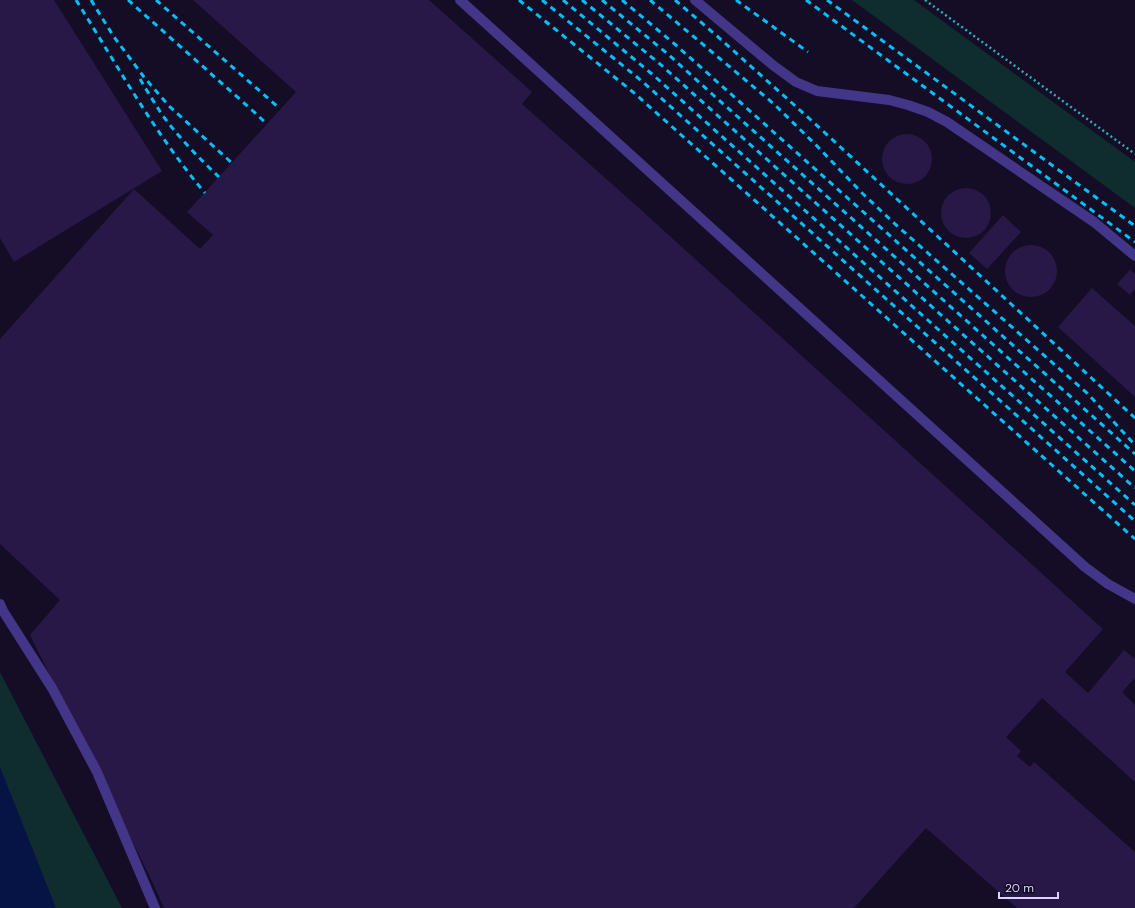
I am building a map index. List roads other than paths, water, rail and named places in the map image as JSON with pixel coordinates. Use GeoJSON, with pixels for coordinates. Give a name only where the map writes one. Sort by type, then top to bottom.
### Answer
{"type":"FeatureCollection","features":[{"type":"Feature","properties":{"kind":"lane"},"geometry":{"type":"LineString","coordinates":[[460,0],[1085,567],[1108,584],[1135,599]]}},
{"type":"Feature","properties":{"kind":"lane"},"geometry":{"type":"LineString","coordinates":[[695,0],[774,66],[796,82],[817,91],[889,100],[908,105],[928,112],[947,122],[1094,222],[1135,256]]}},
{"type":"Feature","properties":{"kind":"lane"},"geometry":{"type":"LineString","coordinates":[[0,604],[52,688],[97,772],[155,908]]}},
{"type":"Feature","properties":{"kind":"railway"},"geometry":{"type":"LineString","coordinates":[[76,0],[153,123],[205,193]]}},
{"type":"Feature","properties":{"kind":"railway"},"geometry":{"type":"LineString","coordinates":[[91,0],[114,37],[144,77],[169,106],[232,163]]}},
{"type":"Feature","properties":{"kind":"railway"},"geometry":{"type":"LineString","coordinates":[[128,0],[267,124]]}},
{"type":"Feature","properties":{"kind":"railway"},"geometry":{"type":"LineString","coordinates":[[156,0],[278,107]]}},
{"type":"Feature","properties":{"kind":"railway"},"geometry":{"type":"LineString","coordinates":[[519,0],[633,92],[1135,539]]}},
{"type":"Feature","properties":{"kind":"railway"},"geometry":{"type":"LineString","coordinates":[[542,0],[643,82],[1135,521]]}},
{"type":"Feature","properties":{"kind":"railway"},"geometry":{"type":"LineString","coordinates":[[563,0],[652,74],[1135,505]]}},
{"type":"Feature","properties":{"kind":"railway"},"geometry":{"type":"LineString","coordinates":[[582,0],[660,64],[1135,488]]}},
{"type":"Feature","properties":{"kind":"railway"},"geometry":{"type":"LineString","coordinates":[[602,0],[669,55],[1135,471]]}},
{"type":"Feature","properties":{"kind":"railway"},"geometry":{"type":"LineString","coordinates":[[622,0],[677,46],[1135,454]]}},
{"type":"Feature","properties":{"kind":"railway"},"geometry":{"type":"LineString","coordinates":[[650,0],[774,104],[862,193],[895,224],[1088,394],[1135,445]]}},
{"type":"Feature","properties":{"kind":"railway"},"geometry":{"type":"LineString","coordinates":[[675,0],[811,120],[1135,418]]}},
{"type":"Feature","properties":{"kind":"railway"},"geometry":{"type":"LineString","coordinates":[[736,0],[808,52]]}},
{"type":"Feature","properties":{"kind":"railway"},"geometry":{"type":"LineString","coordinates":[[806,0],[1135,242]]}},
{"type":"Feature","properties":{"kind":"railway"},"geometry":{"type":"LineString","coordinates":[[827,0],[1135,226]]}},
{"type":"Feature","properties":{"kind":"railway"},"geometry":{"type":"LineString","coordinates":[[140,79],[161,113],[174,130],[219,177]]}}]}
